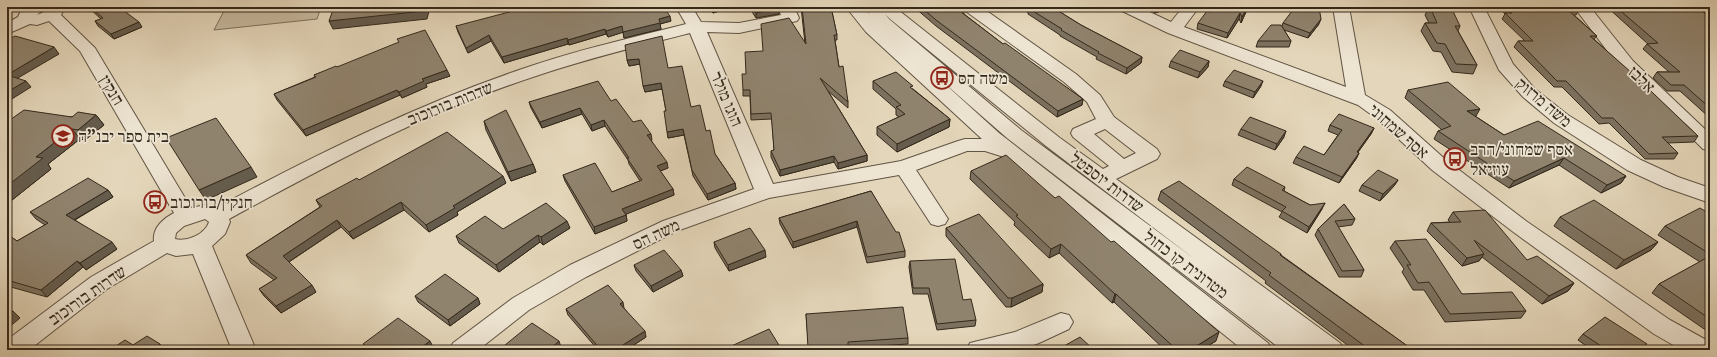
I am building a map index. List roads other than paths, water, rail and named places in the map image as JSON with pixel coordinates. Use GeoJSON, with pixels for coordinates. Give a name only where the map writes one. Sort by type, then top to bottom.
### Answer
{"type":"FeatureCollection","features":[{"type":"Feature","properties":{"kind":"street","name":"הוגו מולר"},"geometry":{"type":"LineString","coordinates":[[684,7],[696,27],[766,192]]}},
{"type":"Feature","properties":{"kind":"street","name":"שדרות יוספטל"},"geometry":{"type":"LineString","coordinates":[[854,7],[872,28],[1010,152],[1260,350]]}},
{"type":"Feature","properties":{"kind":"street","name":"מטרונית קו כחול"},"geometry":{"type":"LineString","coordinates":[[872,7],[883,22],[1014,134],[1299,350]]}},
{"type":"Feature","properties":{"kind":"street","name":"שדרות יוספטל"},"geometry":{"type":"LineString","coordinates":[[888,7],[896,16],[1053,142],[1332,350]]}},
{"type":"Feature","properties":{"kind":"street"},"geometry":{"type":"LineString","coordinates":[[970,7],[1070,78],[1094,99],[1107,121],[1150,154],[1102,178]]}},
{"type":"Feature","properties":{"kind":"street","name":"אסף שמחוני"},"geometry":{"type":"LineString","coordinates":[[1126,7],[1174,29],[1357,98],[1378,110],[1391,119],[1420,149],[1439,165],[1518,226],[1662,327],[1703,350]]}},
{"type":"Feature","properties":{"kind":"street"},"geometry":{"type":"LineString","coordinates":[[1174,29],[1191,7]]}},
{"type":"Feature","properties":{"kind":"street"},"geometry":{"type":"LineString","coordinates":[[1340,7],[1357,98]]}},
{"type":"Feature","properties":{"kind":"street","name":"משה מרזוק"},"geometry":{"type":"LineString","coordinates":[[1476,7],[1480,12],[1504,66],[1529,94],[1561,119],[1634,164],[1671,182],[1710,196]]}},
{"type":"Feature","properties":{"kind":"street","name":"אלבז"},"geometry":{"type":"LineString","coordinates":[[1582,7],[1627,65],[1710,145]]}},
{"type":"Feature","properties":{"kind":"street"},"geometry":{"type":"LineString","coordinates":[[7,29],[41,10]]}},
{"type":"Feature","properties":{"kind":"street","name":"חנקין"},"geometry":{"type":"LineString","coordinates":[[41,10],[87,48],[186,216]]}},
{"type":"Feature","properties":{"kind":"street","name":"שדרות בורוכוב"},"geometry":{"type":"LineString","coordinates":[[218,216],[305,169],[394,126],[465,96],[529,72],[619,46],[696,27],[739,28],[789,13]]}},
{"type":"Feature","properties":{"kind":"street"},"geometry":{"type":"LineString","coordinates":[[965,145],[976,136],[975,125],[972,119]]}},
{"type":"Feature","properties":{"kind":"street"},"geometry":{"type":"LineString","coordinates":[[1107,121],[1080,134],[1123,168]]}},
{"type":"Feature","properties":{"kind":"street","name":"משה הס"},"geometry":{"type":"LineString","coordinates":[[461,350],[521,304],[578,271],[670,226],[766,192],[904,167],[965,145],[986,145],[1010,152]]}},
{"type":"Feature","properties":{"kind":"street"},"geometry":{"type":"LineString","coordinates":[[904,167],[938,219]]}},
{"type":"Feature","properties":{"kind":"street"},"geometry":{"type":"LineString","coordinates":[[205,212],[213,213],[218,216],[220,221],[215,233],[200,243],[183,248],[175,248],[165,244],[163,239],[170,226],[186,216],[205,212]]}},
{"type":"Feature","properties":{"kind":"street"},"geometry":{"type":"LineString","coordinates":[[200,243],[244,350]]}},
{"type":"Feature","properties":{"kind":"street","name":"שדרות בורוכוב"},"geometry":{"type":"LineString","coordinates":[[12,350],[99,283],[165,244]]}},
{"type":"Feature","properties":{"kind":"street"},"geometry":{"type":"LineString","coordinates":[[978,350],[994,348],[1028,339],[1061,322]]}},
{"type":"Feature","properties":{"kind":"place","name":"משה הס"},"geometry":{"type":"Point","coordinates":[942,78]}},
{"type":"Feature","properties":{"kind":"place","name":"בית ספר יבנ\"ה"},"geometry":{"type":"Point","coordinates":[63,136]}},
{"type":"Feature","properties":{"kind":"place","name":"אסף שמחוני/הרב עוזיאל"},"geometry":{"type":"Point","coordinates":[1455,159]}},
{"type":"Feature","properties":{"kind":"place","name":"חנקין/בורוכוב"},"geometry":{"type":"Point","coordinates":[155,202]}}]}
